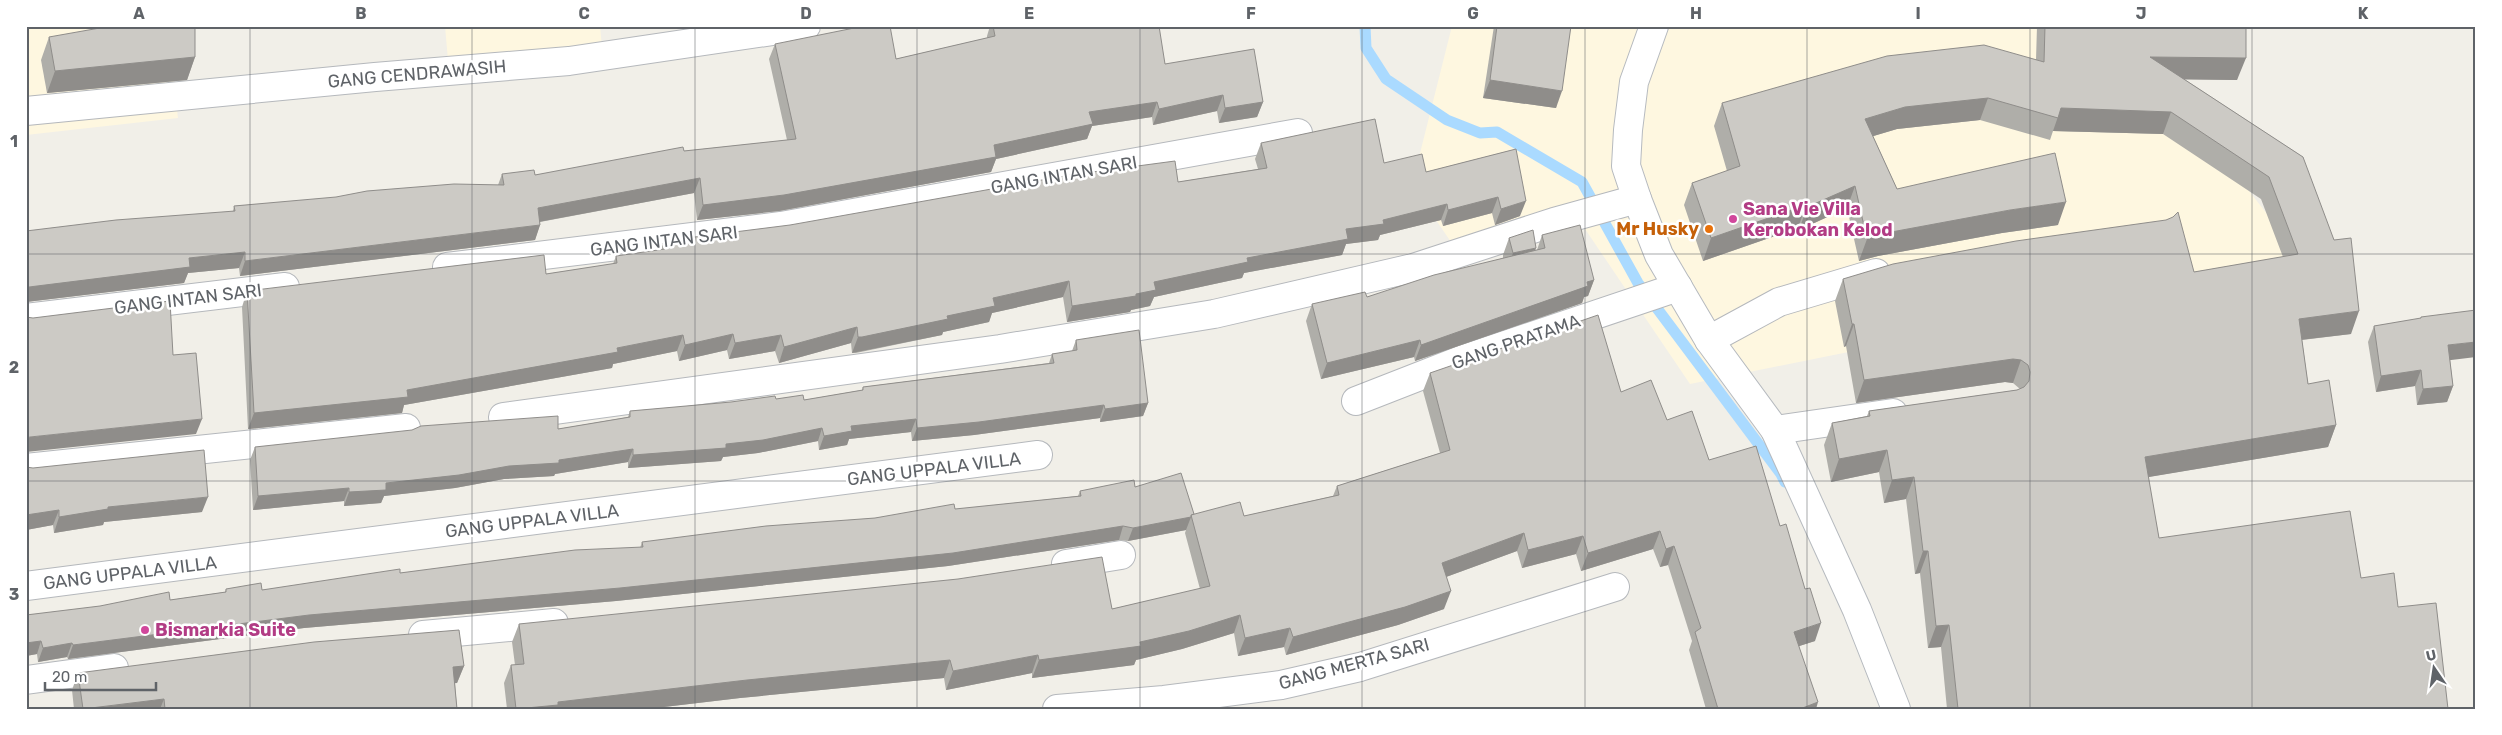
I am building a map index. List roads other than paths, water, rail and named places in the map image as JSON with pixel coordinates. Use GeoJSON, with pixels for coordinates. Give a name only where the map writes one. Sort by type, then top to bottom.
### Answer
{"type":"FeatureCollection","features":[{"type":"Feature","properties":{"kind":"street","name":"GANG CENDRAWASIH"},"geometry":{"type":"LineString","coordinates":[[26,111],[375,77],[569,61],[806,26]]}},
{"type":"Feature","properties":{"kind":"street"},"geometry":{"type":"LineString","coordinates":[[1654,26],[1634,82],[1628,130],[1626,166],[1637,199],[1658,255],[1709,340],[1775,430],[1857,610],[1896,709]]}},
{"type":"Feature","properties":{"kind":"street","name":"GANG INTAN SARI"},"geometry":{"type":"LineString","coordinates":[[424,270],[781,226],[1298,133]]}},
{"type":"Feature","properties":{"kind":"street"},"geometry":{"type":"LineString","coordinates":[[504,417],[1000,349],[1214,314],[1413,268],[1554,222],[1637,199]]}},
{"type":"Feature","properties":{"kind":"street"},"geometry":{"type":"LineString","coordinates":[[1709,340],[1779,302],[1881,271],[1900,268]]}},
{"type":"Feature","properties":{"kind":"street","name":"GANG INTAN SARI"},"geometry":{"type":"LineString","coordinates":[[26,318],[305,284]]}},
{"type":"Feature","properties":{"kind":"street","name":"GANG PRATAMA"},"geometry":{"type":"LineString","coordinates":[[1356,401],[1461,360],[1678,287]]}},
{"type":"Feature","properties":{"kind":"street"},"geometry":{"type":"LineString","coordinates":[[1775,430],[1919,409]]}},
{"type":"Feature","properties":{"kind":"street"},"geometry":{"type":"LineString","coordinates":[[26,468],[406,428]]}},
{"type":"Feature","properties":{"kind":"street","name":"GANG UPPALA VILLA"},"geometry":{"type":"LineString","coordinates":[[26,586],[1038,455]]}},
{"type":"Feature","properties":{"kind":"street"},"geometry":{"type":"LineString","coordinates":[[1043,568],[1121,555]]}},
{"type":"Feature","properties":{"kind":"street","name":"GANG MERTA SARI"},"geometry":{"type":"LineString","coordinates":[[1057,709],[1164,700],[1281,685],[1360,667],[1615,587]]}},
{"type":"Feature","properties":{"kind":"street"},"geometry":{"type":"LineString","coordinates":[[402,636],[580,621]]}},
{"type":"Feature","properties":{"kind":"street"},"geometry":{"type":"LineString","coordinates":[[26,680],[142,665]]}},
{"type":"Feature","properties":{"kind":"waterway"},"geometry":{"type":"LineString","coordinates":[[1365,26],[1366,48],[1386,79],[1447,120],[1480,133],[1497,132],[1582,182],[1638,283],[1781,474],[1785,482]]}},
{"type":"Feature","properties":{"kind":"place","name":"Sana Vie Villa Kerobokan Kelod"},"geometry":{"type":"Point","coordinates":[1733,219]}},
{"type":"Feature","properties":{"kind":"place","name":"Mr Husky"},"geometry":{"type":"Point","coordinates":[1709,229]}},
{"type":"Feature","properties":{"kind":"place","name":"Bismarkia Suite"},"geometry":{"type":"Point","coordinates":[145,630]}}]}
